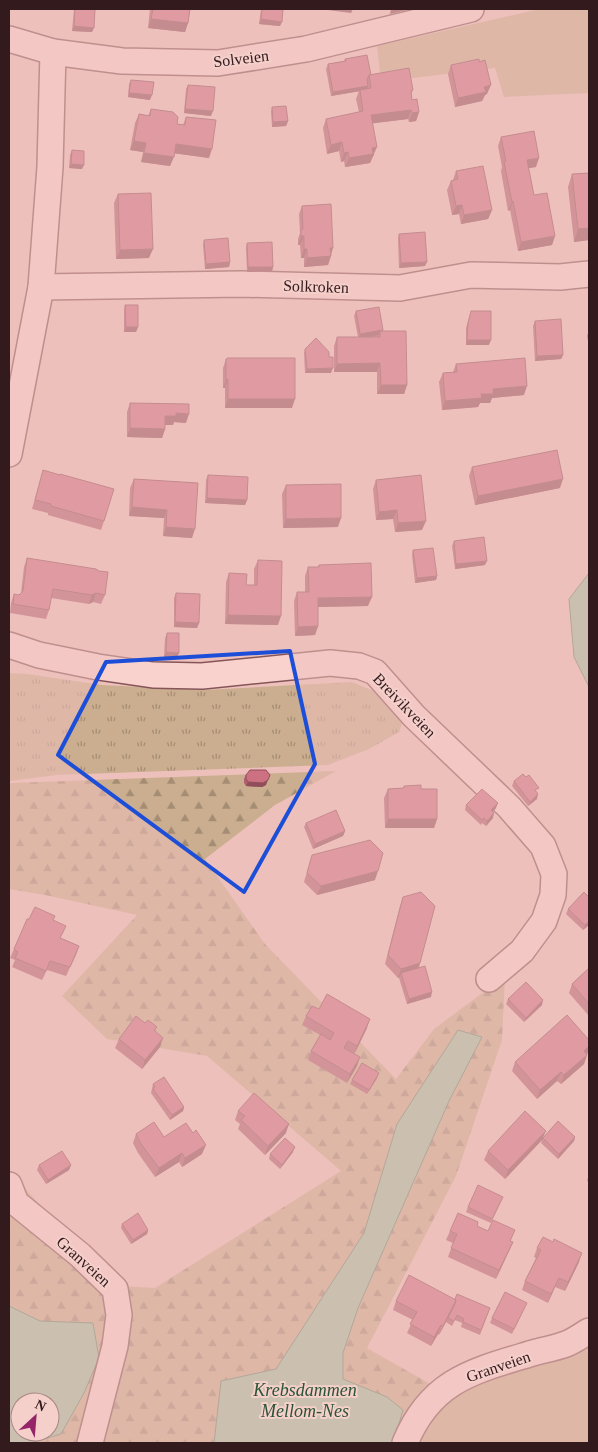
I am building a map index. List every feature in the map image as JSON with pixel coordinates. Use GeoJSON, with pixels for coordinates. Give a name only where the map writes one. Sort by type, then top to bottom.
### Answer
{"type":"FeatureCollection","features":[{"type":"Feature","properties":{"kind":"street","name":"Solveien"},"geometry":{"type":"LineString","coordinates":[[9,39],[53,52],[122,61],[218,63],[306,50],[471,9]]}},
{"type":"Feature","properties":{"kind":"street"},"geometry":{"type":"LineString","coordinates":[[9,454],[41,287],[50,167],[53,52]]}},
{"type":"Feature","properties":{"kind":"street","name":"Solkroken"},"geometry":{"type":"LineString","coordinates":[[41,287],[241,284],[400,288],[472,275],[560,277],[589,274]]}},
{"type":"Feature","properties":{"kind":"street","name":"Breivikveien"},"geometry":{"type":"LineString","coordinates":[[9,645],[39,654],[98,667],[152,675],[202,676],[330,663],[359,666],[375,672],[414,716],[509,807],[544,846],[554,874],[552,895],[544,921],[522,951],[489,979]]}},
{"type":"Feature","properties":{"kind":"street","name":"Granveien"},"geometry":{"type":"LineString","coordinates":[[9,1186],[16,1203],[80,1254],[115,1289],[119,1315],[115,1346],[90,1443]]}},
{"type":"Feature","properties":{"kind":"street","name":"Granveien"},"geometry":{"type":"LineString","coordinates":[[405,1443],[422,1412],[434,1397],[450,1384],[483,1368],[566,1344],[589,1331]]}},
{"type":"Feature","properties":{"kind":"highlighted area"},"geometry":{"type":"Polygon","coordinates":[[[290,651],[315,764],[244,892],[58,755],[106,662],[290,651]]]}},
{"type":"Feature","properties":{"kind":"green space"},"geometry":{"type":"Polygon","coordinates":[[[540,9],[589,9],[589,93],[504,97],[495,68],[381,82],[377,46],[540,9]]]}},
{"type":"Feature","properties":{"kind":"green space"},"geometry":{"type":"Polygon","coordinates":[[[9,673],[102,685],[205,690],[352,682],[391,698],[405,715],[399,732],[369,749],[328,765],[57,775],[9,781],[9,673]]]}},
{"type":"Feature","properties":{"kind":"green space"},"geometry":{"type":"Polygon","coordinates":[[[336,771],[275,805],[205,859],[265,944],[396,1079],[434,1029],[505,976],[502,1040],[456,1176],[367,1348],[432,1385],[397,1443],[9,1443],[9,1206],[22,1185],[94,1265],[104,1285],[155,1288],[341,1171],[207,1056],[107,1039],[62,996],[137,915],[9,889],[9,786],[11,783],[336,771]]]}},
{"type":"Feature","properties":{"kind":"green space"},"geometry":{"type":"Polygon","coordinates":[[[589,1327],[589,1443],[397,1443],[432,1385],[589,1327]]]}},
{"type":"Feature","properties":{"kind":"water"},"geometry":{"type":"Polygon","coordinates":[[[589,573],[589,687],[574,657],[569,599],[589,573]]]}},
{"type":"Feature","properties":{"kind":"water","name":"Krebsdammen Mellom-Nes"},"geometry":{"type":"Polygon","coordinates":[[[458,1030],[482,1037],[449,1101],[358,1308],[343,1353],[343,1379],[387,1397],[403,1410],[394,1441],[392,1443],[214,1443],[221,1381],[276,1369],[364,1233],[397,1124],[458,1030]]]}},
{"type":"Feature","properties":{"kind":"water"},"geometry":{"type":"Polygon","coordinates":[[[9,1306],[40,1321],[93,1323],[99,1358],[84,1393],[61,1434],[60,1392],[10,1392],[10,1442],[33,1442],[9,1443],[9,1306]]]}},
{"type":"Feature","properties":{"kind":"building"},"geometry":{"type":"Polygon","coordinates":[[[75,9],[95,9],[94,28],[74,26],[75,9]]]}},
{"type":"Feature","properties":{"kind":"building"},"geometry":{"type":"Polygon","coordinates":[[[153,9],[190,9],[188,23],[151,19],[153,9]]]}},
{"type":"Feature","properties":{"kind":"building"},"geometry":{"type":"Polygon","coordinates":[[[262,9],[283,9],[282,22],[261,19],[262,9]]]}},
{"type":"Feature","properties":{"kind":"building"},"geometry":{"type":"Polygon","coordinates":[[[367,55],[371,75],[369,75],[367,80],[368,86],[333,92],[328,64],[367,55]]]}},
{"type":"Feature","properties":{"kind":"building"},"geometry":{"type":"Polygon","coordinates":[[[479,59],[479,62],[485,60],[491,85],[484,87],[486,92],[458,98],[451,65],[479,59]]]}},
{"type":"Feature","properties":{"kind":"building"},"geometry":{"type":"Polygon","coordinates":[[[409,68],[413,90],[411,91],[412,100],[417,99],[419,112],[412,113],[411,110],[371,115],[377,147],[372,148],[373,154],[349,158],[348,152],[344,153],[342,142],[331,145],[326,119],[363,111],[360,90],[371,88],[369,75],[409,68]]]}},
{"type":"Feature","properties":{"kind":"building"},"geometry":{"type":"Polygon","coordinates":[[[131,80],[154,82],[152,95],[129,93],[131,80]]]}},
{"type":"Feature","properties":{"kind":"building"},"geometry":{"type":"Polygon","coordinates":[[[188,85],[215,87],[213,111],[185,109],[188,85]]]}},
{"type":"Feature","properties":{"kind":"building"},"geometry":{"type":"Polygon","coordinates":[[[286,106],[288,121],[273,122],[272,107],[286,106]]]}},
{"type":"Feature","properties":{"kind":"building"},"geometry":{"type":"Polygon","coordinates":[[[151,109],[173,112],[178,117],[177,124],[185,125],[186,117],[216,120],[212,149],[176,144],[174,157],[144,153],[146,143],[134,141],[139,114],[150,116],[151,109]]]}},
{"type":"Feature","properties":{"kind":"building"},"geometry":{"type":"Polygon","coordinates":[[[534,131],[539,158],[527,160],[534,195],[547,193],[555,236],[521,242],[504,162],[506,161],[501,137],[534,131]]]}},
{"type":"Feature","properties":{"kind":"building"},"geometry":{"type":"Polygon","coordinates":[[[72,150],[84,151],[84,165],[71,164],[72,150]]]}},
{"type":"Feature","properties":{"kind":"building"},"geometry":{"type":"Polygon","coordinates":[[[483,166],[492,210],[464,215],[462,205],[456,206],[451,181],[458,179],[456,171],[483,166]]]}},
{"type":"Feature","properties":{"kind":"building"},"geometry":{"type":"Polygon","coordinates":[[[589,173],[589,228],[578,229],[572,174],[589,173]]]}},
{"type":"Feature","properties":{"kind":"building"},"geometry":{"type":"Polygon","coordinates":[[[151,193],[153,249],[120,250],[118,194],[151,193]]]}},
{"type":"Feature","properties":{"kind":"building"},"geometry":{"type":"Polygon","coordinates":[[[331,204],[333,248],[330,248],[331,256],[307,258],[307,249],[304,249],[304,236],[301,236],[301,230],[303,229],[302,206],[331,204]]]}},
{"type":"Feature","properties":{"kind":"building"},"geometry":{"type":"Polygon","coordinates":[[[425,232],[427,262],[401,263],[399,234],[425,232]]]}},
{"type":"Feature","properties":{"kind":"building"},"geometry":{"type":"Polygon","coordinates":[[[228,238],[230,262],[206,264],[204,240],[228,238]]]}},
{"type":"Feature","properties":{"kind":"building"},"geometry":{"type":"Polygon","coordinates":[[[272,242],[273,267],[248,267],[247,243],[272,242]]]}},
{"type":"Feature","properties":{"kind":"building"},"geometry":{"type":"Polygon","coordinates":[[[125,305],[138,305],[138,327],[126,327],[125,305]]]}},
{"type":"Feature","properties":{"kind":"building"},"geometry":{"type":"Polygon","coordinates":[[[379,307],[383,330],[360,334],[356,311],[379,307]]]}},
{"type":"Feature","properties":{"kind":"building"},"geometry":{"type":"Polygon","coordinates":[[[471,311],[491,311],[491,340],[467,340],[471,311]]]}},
{"type":"Feature","properties":{"kind":"building"},"geometry":{"type":"Polygon","coordinates":[[[561,319],[563,355],[537,356],[535,321],[561,319]]]}},
{"type":"Feature","properties":{"kind":"building"},"geometry":{"type":"Polygon","coordinates":[[[380,331],[406,331],[407,385],[381,385],[380,363],[337,364],[337,337],[380,337],[380,331]]]}},
{"type":"Feature","properties":{"kind":"building"},"geometry":{"type":"Polygon","coordinates":[[[316,338],[329,352],[329,357],[333,357],[333,368],[307,369],[305,349],[316,338]]]}},
{"type":"Feature","properties":{"kind":"building"},"geometry":{"type":"Polygon","coordinates":[[[295,358],[295,399],[228,399],[226,359],[295,358]]]}},
{"type":"Feature","properties":{"kind":"building"},"geometry":{"type":"Polygon","coordinates":[[[525,358],[527,386],[493,389],[493,394],[481,394],[482,398],[445,401],[443,373],[457,372],[456,364],[525,358]]]}},
{"type":"Feature","properties":{"kind":"building"},"geometry":{"type":"Polygon","coordinates":[[[130,403],[189,404],[189,414],[176,413],[176,416],[165,416],[165,429],[130,428],[130,403]]]}},
{"type":"Feature","properties":{"kind":"building"},"geometry":{"type":"Polygon","coordinates":[[[557,450],[563,479],[478,496],[472,467],[557,450]]]}},
{"type":"Feature","properties":{"kind":"building"},"geometry":{"type":"Polygon","coordinates":[[[43,470],[114,489],[104,521],[35,500],[43,470]]]}},
{"type":"Feature","properties":{"kind":"building"},"geometry":{"type":"Polygon","coordinates":[[[208,475],[248,477],[247,500],[207,498],[208,475]]]}},
{"type":"Feature","properties":{"kind":"building"},"geometry":{"type":"Polygon","coordinates":[[[421,475],[426,521],[398,523],[397,510],[379,512],[376,480],[421,475]]]}},
{"type":"Feature","properties":{"kind":"building"},"geometry":{"type":"Polygon","coordinates":[[[134,479],[198,483],[195,529],[166,527],[167,510],[132,507],[134,479]]]}},
{"type":"Feature","properties":{"kind":"building"},"geometry":{"type":"Polygon","coordinates":[[[341,484],[341,518],[286,519],[286,485],[341,484]]]}},
{"type":"Feature","properties":{"kind":"building"},"geometry":{"type":"Polygon","coordinates":[[[484,537],[487,561],[456,564],[454,541],[484,537]]]}},
{"type":"Feature","properties":{"kind":"building"},"geometry":{"type":"Polygon","coordinates":[[[433,548],[437,576],[417,578],[413,550],[433,548]]]}},
{"type":"Feature","properties":{"kind":"building"},"geometry":{"type":"Polygon","coordinates":[[[27,558],[108,572],[105,595],[53,589],[49,610],[13,604],[14,594],[19,595],[23,591],[27,558]]]}},
{"type":"Feature","properties":{"kind":"building"},"geometry":{"type":"Polygon","coordinates":[[[258,560],[282,561],[281,616],[228,615],[229,573],[247,574],[246,585],[257,585],[258,560]]]}},
{"type":"Feature","properties":{"kind":"building"},"geometry":{"type":"Polygon","coordinates":[[[371,563],[372,597],[318,598],[318,626],[298,627],[297,592],[309,592],[308,567],[371,563]]]}},
{"type":"Feature","properties":{"kind":"building"},"geometry":{"type":"Polygon","coordinates":[[[176,593],[200,594],[199,623],[175,622],[176,593]]]}},
{"type":"Feature","properties":{"kind":"building"},"geometry":{"type":"Polygon","coordinates":[[[167,633],[179,633],[179,653],[166,652],[167,633]]]}},
{"type":"Feature","properties":{"kind":"building"},"geometry":{"type":"Polygon","coordinates":[[[250,770],[266,770],[270,775],[268,780],[263,783],[248,782],[246,775],[250,770]]]}},
{"type":"Feature","properties":{"kind":"building"},"geometry":{"type":"Polygon","coordinates":[[[523,774],[526,777],[529,775],[539,788],[535,790],[538,794],[530,802],[514,781],[523,774]]]}},
{"type":"Feature","properties":{"kind":"building"},"geometry":{"type":"Polygon","coordinates":[[[421,785],[421,789],[437,789],[437,819],[388,819],[388,789],[421,785]]]}},
{"type":"Feature","properties":{"kind":"building"},"geometry":{"type":"Polygon","coordinates":[[[482,789],[498,803],[491,810],[494,813],[487,821],[484,818],[482,820],[466,805],[482,789]]]}},
{"type":"Feature","properties":{"kind":"building"},"geometry":{"type":"Polygon","coordinates":[[[336,810],[345,831],[315,844],[306,823],[336,810]]]}},
{"type":"Feature","properties":{"kind":"building"},"geometry":{"type":"Polygon","coordinates":[[[370,840],[383,853],[378,871],[321,886],[307,873],[312,855],[370,840]]]}},
{"type":"Feature","properties":{"kind":"building"},"geometry":{"type":"Polygon","coordinates":[[[421,892],[435,906],[420,963],[401,969],[388,955],[403,897],[421,892]]]}},
{"type":"Feature","properties":{"kind":"building"},"geometry":{"type":"Polygon","coordinates":[[[584,892],[589,897],[589,921],[585,925],[568,909],[584,892]]]}},
{"type":"Feature","properties":{"kind":"building"},"geometry":{"type":"Polygon","coordinates":[[[35,907],[55,916],[53,920],[66,926],[60,938],[79,946],[70,967],[50,961],[46,971],[15,958],[18,952],[14,949],[27,919],[29,919],[35,907]]]}},
{"type":"Feature","properties":{"kind":"building"},"geometry":{"type":"Polygon","coordinates":[[[425,966],[432,992],[409,999],[401,973],[425,966]]]}},
{"type":"Feature","properties":{"kind":"building"},"geometry":{"type":"Polygon","coordinates":[[[589,968],[589,1004],[572,984],[589,968]]]}},
{"type":"Feature","properties":{"kind":"building"},"geometry":{"type":"Polygon","coordinates":[[[526,982],[543,1000],[526,1018],[508,999],[526,982]]]}},
{"type":"Feature","properties":{"kind":"building"},"geometry":{"type":"Polygon","coordinates":[[[327,994],[370,1019],[357,1046],[348,1041],[344,1048],[360,1057],[350,1074],[311,1051],[321,1034],[330,1040],[334,1033],[306,1016],[312,1006],[319,1009],[327,994]]]}},
{"type":"Feature","properties":{"kind":"building"},"geometry":{"type":"Polygon","coordinates":[[[567,1015],[589,1040],[589,1046],[584,1051],[587,1055],[564,1075],[561,1072],[540,1090],[515,1062],[567,1015]]]}},
{"type":"Feature","properties":{"kind":"building"},"geometry":{"type":"Polygon","coordinates":[[[136,1016],[145,1023],[148,1020],[157,1027],[154,1030],[163,1038],[145,1060],[119,1039],[136,1016]]]}},
{"type":"Feature","properties":{"kind":"building"},"geometry":{"type":"Polygon","coordinates":[[[362,1063],[379,1073],[369,1090],[352,1080],[362,1063]]]}},
{"type":"Feature","properties":{"kind":"building"},"geometry":{"type":"Polygon","coordinates":[[[164,1077],[184,1107],[172,1115],[153,1089],[155,1087],[153,1084],[164,1077]]]}},
{"type":"Feature","properties":{"kind":"building"},"geometry":{"type":"Polygon","coordinates":[[[254,1093],[289,1124],[268,1146],[241,1120],[245,1116],[238,1111],[254,1093]]]}},
{"type":"Feature","properties":{"kind":"building"},"geometry":{"type":"Polygon","coordinates":[[[525,1111],[546,1131],[508,1170],[488,1151],[525,1111]]]}},
{"type":"Feature","properties":{"kind":"building"},"geometry":{"type":"Polygon","coordinates":[[[558,1121],[575,1137],[559,1154],[543,1138],[558,1121]]]}},
{"type":"Feature","properties":{"kind":"building"},"geometry":{"type":"Polygon","coordinates":[[[154,1122],[164,1137],[186,1123],[193,1133],[196,1130],[206,1145],[185,1158],[182,1153],[159,1168],[136,1134],[154,1122]]]}},
{"type":"Feature","properties":{"kind":"building"},"geometry":{"type":"Polygon","coordinates":[[[285,1138],[295,1147],[282,1165],[270,1154],[285,1138]]]}},
{"type":"Feature","properties":{"kind":"building"},"geometry":{"type":"Polygon","coordinates":[[[62,1151],[71,1165],[48,1180],[39,1165],[62,1151]]]}},
{"type":"Feature","properties":{"kind":"building"},"geometry":{"type":"Polygon","coordinates":[[[478,1185],[503,1197],[492,1219],[468,1207],[478,1185]]]}},
{"type":"Feature","properties":{"kind":"building"},"geometry":{"type":"Polygon","coordinates":[[[138,1213],[148,1230],[133,1240],[122,1224],[138,1213]]]}},
{"type":"Feature","properties":{"kind":"building"},"geometry":{"type":"Polygon","coordinates":[[[458,1213],[478,1222],[477,1226],[488,1231],[493,1220],[515,1230],[510,1241],[513,1242],[499,1270],[451,1248],[457,1234],[450,1231],[458,1213]]]}},
{"type":"Feature","properties":{"kind":"building"},"geometry":{"type":"Polygon","coordinates":[[[543,1237],[553,1242],[554,1239],[582,1253],[568,1282],[559,1278],[551,1294],[525,1281],[541,1250],[537,1248],[543,1237]]]}},
{"type":"Feature","properties":{"kind":"building"},"geometry":{"type":"Polygon","coordinates":[[[409,1275],[456,1300],[443,1326],[441,1325],[434,1337],[410,1324],[417,1312],[396,1301],[409,1275]]]}},
{"type":"Feature","properties":{"kind":"building"},"geometry":{"type":"Polygon","coordinates":[[[505,1292],[527,1303],[514,1329],[492,1318],[505,1292]]]}},
{"type":"Feature","properties":{"kind":"building"},"geometry":{"type":"Polygon","coordinates":[[[457,1294],[490,1308],[481,1330],[463,1322],[464,1319],[457,1315],[454,1321],[448,1318],[455,1304],[457,1294]]]}}]}
